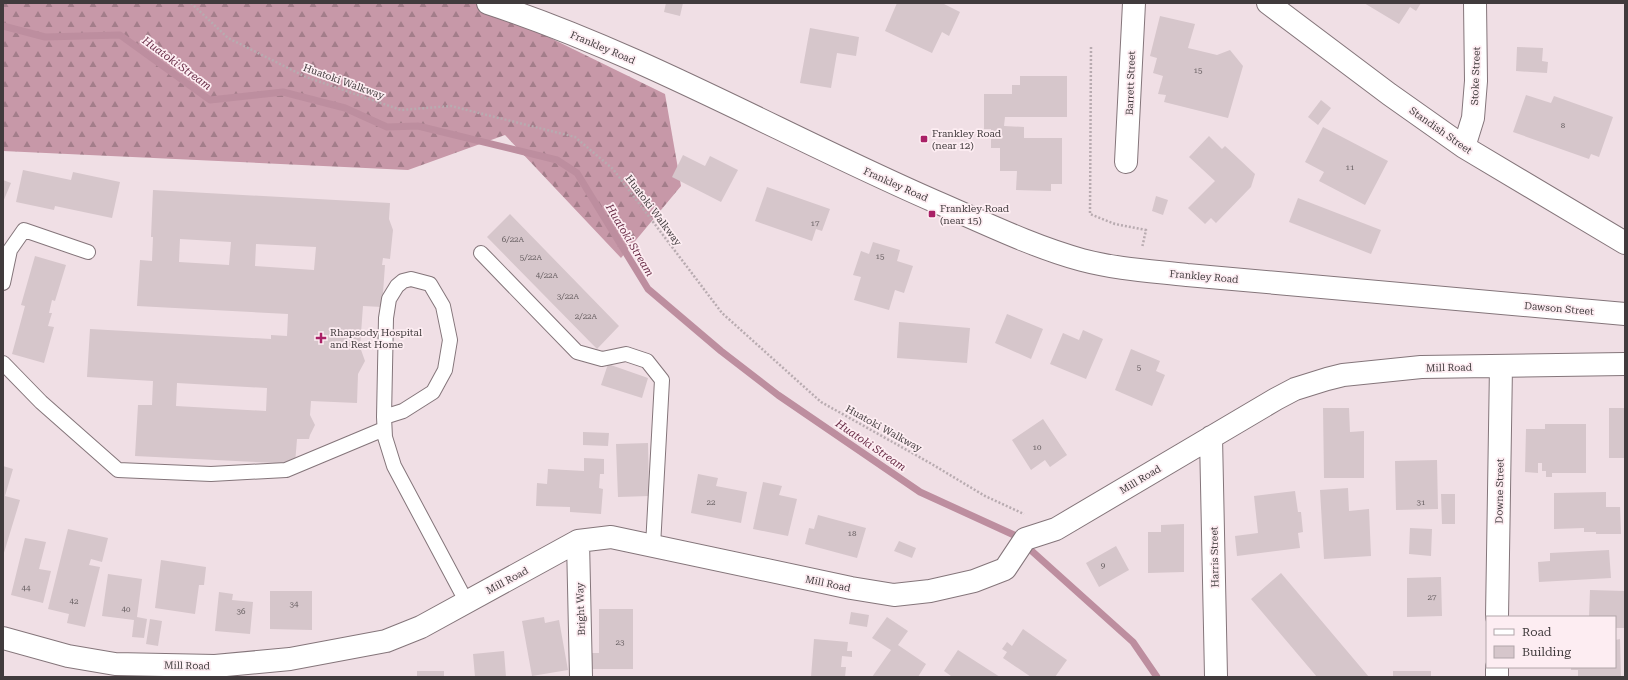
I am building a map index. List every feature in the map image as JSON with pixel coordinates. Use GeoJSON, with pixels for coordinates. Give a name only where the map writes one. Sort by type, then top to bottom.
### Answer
{"type":"FeatureCollection","features":[{"type":"Feature","properties":{"kind":"street","name":"Frankley Road"},"geometry":{"type":"LineString","coordinates":[[488,3],[531,17],[611,49],[878,176],[1015,236],[1082,260],[1138,270],[1494,303]]}},
{"type":"Feature","properties":{"kind":"street","name":"Barrett Street"},"geometry":{"type":"LineString","coordinates":[[1126,162],[1134,3]]}},
{"type":"Feature","properties":{"kind":"street","name":"Standish Street"},"geometry":{"type":"LineString","coordinates":[[1268,3],[1389,94],[1464,147],[1625,243]]}},
{"type":"Feature","properties":{"kind":"street","name":"Stoke Street"},"geometry":{"type":"LineString","coordinates":[[1464,147],[1473,118],[1476,81],[1475,3]]}},
{"type":"Feature","properties":{"kind":"street","name":"Dawson Street"},"geometry":{"type":"LineString","coordinates":[[1494,303],[1625,314]]}},
{"type":"Feature","properties":{"kind":"street","name":"Mill Road"},"geometry":{"type":"LineString","coordinates":[[3,638],[68,656],[115,664],[215,666],[290,659],[386,641],[422,627],[466,601],[578,541],[611,537],[851,588],[894,595],[930,591],[974,581],[1005,569],[1025,540],[1048,532],[1295,389],[1343,375],[1421,367],[1625,364]]}},
{"type":"Feature","properties":{"kind":"street","name":"Downe Street"},"geometry":{"type":"LineString","coordinates":[[1497,616],[1501,366]]}},
{"type":"Feature","properties":{"kind":"street","name":"Harris Street"},"geometry":{"type":"LineString","coordinates":[[1212,437],[1216,676]]}},
{"type":"Feature","properties":{"kind":"street","name":"Bright Way"},"geometry":{"type":"LineString","coordinates":[[578,541],[582,677]]}},
{"type":"Feature","properties":{"kind":"lane"},"geometry":{"type":"LineString","coordinates":[[3,283],[10,250],[24,230],[88,252]]}},
{"type":"Feature","properties":{"kind":"lane"},"geometry":{"type":"LineString","coordinates":[[481,253],[577,352],[602,359],[626,354],[647,361],[662,380],[653,546]]}},
{"type":"Feature","properties":{"kind":"lane"},"geometry":{"type":"LineString","coordinates":[[3,363],[41,402],[118,470],[210,474],[286,470],[384,423],[433,392],[445,370],[450,340],[442,306],[430,284],[411,280],[403,281],[397,286],[389,299],[386,318],[384,423],[385,437],[394,466],[466,601]]}},
{"type":"Feature","properties":{"kind":"path","name":"Huatoki Walkway"},"geometry":{"type":"LineString","coordinates":[[191,3],[228,38],[306,77],[394,108],[401,110],[451,106],[575,137],[613,169],[722,313],[821,402],[930,463],[1048,532]]}},
{"type":"Feature","properties":{"kind":"path"},"geometry":{"type":"LineString","coordinates":[[1091,47],[1090,214],[1115,224],[1146,230],[1138,270]]}},
{"type":"Feature","properties":{"kind":"green space"},"geometry":{"type":"Polygon","coordinates":[[[3,3],[479,3],[665,94],[681,186],[621,258],[505,135],[408,170],[3,151],[3,3]]]}},
{"type":"Feature","properties":{"kind":"building"},"geometry":{"type":"Polygon","coordinates":[[[666,3],[683,3],[680,16],[664,12],[666,3]]]}},
{"type":"Feature","properties":{"kind":"building"},"geometry":{"type":"Polygon","coordinates":[[[897,3],[942,3],[960,12],[949,36],[942,32],[932,53],[885,31],[897,3]]]}},
{"type":"Feature","properties":{"kind":"building"},"geometry":{"type":"Polygon","coordinates":[[[1364,3],[1421,3],[1416,11],[1410,7],[1399,24],[1364,3]]]}},
{"type":"Feature","properties":{"kind":"building"},"geometry":{"type":"Polygon","coordinates":[[[1160,16],[1195,24],[1188,48],[1217,55],[1230,50],[1243,66],[1228,118],[1164,102],[1166,95],[1158,94],[1163,76],[1153,73],[1157,58],[1150,56],[1160,16]]]}},
{"type":"Feature","properties":{"kind":"building"},"geometry":{"type":"Polygon","coordinates":[[[810,28],[859,37],[856,56],[837,53],[831,88],[800,83],[810,28]]]}},
{"type":"Feature","properties":{"kind":"building"},"geometry":{"type":"Polygon","coordinates":[[[1517,47],[1543,48],[1542,61],[1548,62],[1547,73],[1516,71],[1517,47]]]}},
{"type":"Feature","properties":{"kind":"building"},"geometry":{"type":"Polygon","coordinates":[[[1020,76],[1067,76],[1067,117],[1005,117],[1004,126],[1024,127],[1024,138],[1062,138],[1062,184],[1051,184],[1051,191],[1016,190],[1017,171],[1000,171],[1000,148],[991,148],[991,129],[984,129],[984,94],[1012,94],[1012,85],[1020,85],[1020,76]]]}},
{"type":"Feature","properties":{"kind":"building"},"geometry":{"type":"Polygon","coordinates":[[[1526,95],[1551,103],[1554,96],[1613,117],[1599,157],[1591,154],[1589,159],[1513,132],[1526,95]]]}},
{"type":"Feature","properties":{"kind":"building"},"geometry":{"type":"Polygon","coordinates":[[[1321,100],[1331,108],[1318,125],[1308,117],[1321,100]]]}},
{"type":"Feature","properties":{"kind":"building"},"geometry":{"type":"Polygon","coordinates":[[[1323,127],[1388,161],[1365,205],[1319,181],[1324,172],[1305,162],[1323,127]]]}},
{"type":"Feature","properties":{"kind":"building"},"geometry":{"type":"Polygon","coordinates":[[[1209,136],[1222,149],[1225,146],[1255,174],[1251,187],[1216,223],[1211,218],[1205,224],[1188,208],[1215,181],[1189,157],[1209,136]]]}},
{"type":"Feature","properties":{"kind":"building"},"geometry":{"type":"Polygon","coordinates":[[[683,155],[705,166],[710,156],[738,170],[721,202],[672,177],[683,155]]]}},
{"type":"Feature","properties":{"kind":"building"},"geometry":{"type":"Polygon","coordinates":[[[23,170],[71,180],[73,172],[120,182],[112,218],[55,206],[54,210],[16,202],[23,170]]]}},
{"type":"Feature","properties":{"kind":"building"},"geometry":{"type":"Polygon","coordinates":[[[3,180],[11,183],[3,202],[3,180]]]}},
{"type":"Feature","properties":{"kind":"building"},"geometry":{"type":"Polygon","coordinates":[[[767,187],[830,209],[822,231],[816,229],[812,241],[755,221],[767,187]]]}},
{"type":"Feature","properties":{"kind":"building"},"geometry":{"type":"Polygon","coordinates":[[[153,190],[390,203],[389,219],[393,230],[390,259],[383,258],[382,265],[385,265],[382,307],[363,306],[360,347],[365,361],[358,374],[357,403],[311,401],[310,415],[315,425],[309,439],[297,439],[295,464],[135,456],[138,405],[152,405],[153,381],[87,377],[90,329],[271,339],[271,335],[287,336],[288,314],[137,306],[140,260],[152,261],[153,237],[151,237],[153,190]],[[180,239],[179,262],[229,265],[231,242],[180,239]],[[256,244],[255,266],[314,270],[316,247],[256,244]],[[177,383],[176,406],[266,411],[267,388],[177,383]]]}},
{"type":"Feature","properties":{"kind":"building"},"geometry":{"type":"Polygon","coordinates":[[[1156,196],[1168,200],[1163,215],[1152,211],[1156,196]]]}},
{"type":"Feature","properties":{"kind":"building"},"geometry":{"type":"Polygon","coordinates":[[[1298,198],[1381,230],[1371,254],[1289,222],[1298,198]]]}},
{"type":"Feature","properties":{"kind":"building"},"geometry":{"type":"Polygon","coordinates":[[[510,214],[619,326],[597,349],[487,237],[510,214]]]}},
{"type":"Feature","properties":{"kind":"building"},"geometry":{"type":"Polygon","coordinates":[[[873,242],[900,250],[897,261],[913,266],[904,293],[895,290],[889,310],[854,300],[861,277],[853,275],[861,251],[869,254],[873,242]]]}},
{"type":"Feature","properties":{"kind":"building"},"geometry":{"type":"Polygon","coordinates":[[[35,256],[66,265],[55,301],[52,300],[49,313],[52,313],[48,326],[54,327],[44,363],[12,354],[25,306],[21,305],[35,256]]]}},
{"type":"Feature","properties":{"kind":"building"},"geometry":{"type":"Polygon","coordinates":[[[1007,314],[1043,329],[1031,359],[995,343],[1007,314]]]}},
{"type":"Feature","properties":{"kind":"building"},"geometry":{"type":"Polygon","coordinates":[[[899,322],[970,328],[967,363],[897,358],[899,322]]]}},
{"type":"Feature","properties":{"kind":"building"},"geometry":{"type":"Polygon","coordinates":[[[1083,330],[1103,339],[1086,379],[1050,364],[1063,333],[1079,340],[1083,330]]]}},
{"type":"Feature","properties":{"kind":"building"},"geometry":{"type":"Polygon","coordinates":[[[1131,349],[1160,361],[1156,371],[1165,375],[1152,406],[1115,390],[1131,349]]]}},
{"type":"Feature","properties":{"kind":"building"},"geometry":{"type":"Polygon","coordinates":[[[608,364],[648,378],[642,398],[601,385],[608,364]]]}},
{"type":"Feature","properties":{"kind":"building"},"geometry":{"type":"Polygon","coordinates":[[[1323,408],[1349,408],[1350,432],[1364,431],[1364,478],[1324,478],[1323,408]]]}},
{"type":"Feature","properties":{"kind":"building"},"geometry":{"type":"Polygon","coordinates":[[[1609,408],[1625,408],[1625,458],[1609,458],[1609,408]]]}},
{"type":"Feature","properties":{"kind":"building"},"geometry":{"type":"Polygon","coordinates":[[[1043,419],[1067,455],[1050,467],[1045,460],[1031,470],[1012,440],[1043,419]]]}},
{"type":"Feature","properties":{"kind":"building"},"geometry":{"type":"Polygon","coordinates":[[[1545,424],[1586,424],[1586,473],[1552,473],[1552,477],[1546,477],[1546,471],[1542,471],[1542,463],[1538,463],[1538,473],[1525,472],[1526,429],[1545,429],[1545,424]]]}},
{"type":"Feature","properties":{"kind":"building"},"geometry":{"type":"Polygon","coordinates":[[[583,432],[609,433],[608,446],[583,445],[583,432]]]}},
{"type":"Feature","properties":{"kind":"building"},"geometry":{"type":"Polygon","coordinates":[[[648,443],[649,496],[618,497],[616,444],[648,443]]]}},
{"type":"Feature","properties":{"kind":"building"},"geometry":{"type":"Polygon","coordinates":[[[584,458],[604,459],[604,474],[600,474],[599,488],[603,489],[601,514],[570,512],[570,507],[536,506],[537,483],[547,484],[548,469],[584,471],[584,458]]]}},
{"type":"Feature","properties":{"kind":"building"},"geometry":{"type":"Polygon","coordinates":[[[1437,460],[1438,509],[1396,510],[1395,461],[1437,460]]]}},
{"type":"Feature","properties":{"kind":"building"},"geometry":{"type":"Polygon","coordinates":[[[3,466],[13,469],[5,496],[20,500],[3,556],[3,466]]]}},
{"type":"Feature","properties":{"kind":"building"},"geometry":{"type":"Polygon","coordinates":[[[698,474],[718,478],[716,486],[747,492],[741,523],[691,513],[698,474]]]}},
{"type":"Feature","properties":{"kind":"building"},"geometry":{"type":"Polygon","coordinates":[[[763,482],[782,486],[779,495],[797,499],[788,536],[753,529],[763,482]]]}},
{"type":"Feature","properties":{"kind":"building"},"geometry":{"type":"Polygon","coordinates":[[[1348,488],[1349,511],[1369,509],[1371,556],[1324,559],[1320,490],[1348,488]]]}},
{"type":"Feature","properties":{"kind":"building"},"geometry":{"type":"Polygon","coordinates":[[[1295,491],[1298,512],[1301,512],[1303,532],[1298,533],[1300,548],[1237,556],[1235,536],[1258,533],[1254,496],[1295,491]]]}},
{"type":"Feature","properties":{"kind":"building"},"geometry":{"type":"Polygon","coordinates":[[[1606,492],[1606,507],[1620,507],[1621,534],[1596,534],[1596,532],[1584,532],[1584,528],[1554,529],[1554,493],[1606,492]]]}},
{"type":"Feature","properties":{"kind":"building"},"geometry":{"type":"Polygon","coordinates":[[[1441,494],[1455,494],[1455,524],[1442,524],[1441,494]]]}},
{"type":"Feature","properties":{"kind":"building"},"geometry":{"type":"Polygon","coordinates":[[[818,515],[866,528],[857,558],[805,544],[809,528],[814,529],[818,515]]]}},
{"type":"Feature","properties":{"kind":"building"},"geometry":{"type":"Polygon","coordinates":[[[1184,524],[1184,572],[1148,573],[1148,532],[1161,532],[1161,525],[1184,524]]]}},
{"type":"Feature","properties":{"kind":"building"},"geometry":{"type":"Polygon","coordinates":[[[1410,528],[1432,529],[1431,556],[1409,554],[1410,528]]]}},
{"type":"Feature","properties":{"kind":"building"},"geometry":{"type":"Polygon","coordinates":[[[68,529],[108,538],[102,562],[91,559],[89,565],[100,567],[85,627],[67,623],[69,614],[48,609],[68,529]]]}},
{"type":"Feature","properties":{"kind":"building"},"geometry":{"type":"Polygon","coordinates":[[[25,538],[46,542],[39,569],[51,571],[43,603],[11,595],[25,538]]]}},
{"type":"Feature","properties":{"kind":"building"},"geometry":{"type":"Polygon","coordinates":[[[899,541],[916,548],[912,558],[894,551],[899,541]]]}},
{"type":"Feature","properties":{"kind":"building"},"geometry":{"type":"Polygon","coordinates":[[[1116,546],[1129,570],[1099,587],[1086,563],[1116,546]]]}},
{"type":"Feature","properties":{"kind":"building"},"geometry":{"type":"Polygon","coordinates":[[[1609,550],[1611,578],[1539,582],[1538,562],[1550,561],[1550,553],[1609,550]]]}},
{"type":"Feature","properties":{"kind":"building"},"geometry":{"type":"Polygon","coordinates":[[[161,560],[206,567],[204,585],[199,585],[195,614],[155,608],[161,560]]]}},
{"type":"Feature","properties":{"kind":"building"},"geometry":{"type":"Polygon","coordinates":[[[1281,573],[1369,677],[1317,677],[1251,599],[1281,573]]]}},
{"type":"Feature","properties":{"kind":"building"},"geometry":{"type":"Polygon","coordinates":[[[108,574],[142,579],[137,617],[147,619],[144,638],[132,637],[134,620],[102,616],[108,574]]]}},
{"type":"Feature","properties":{"kind":"building"},"geometry":{"type":"Polygon","coordinates":[[[1441,577],[1442,616],[1407,617],[1407,578],[1441,577]]]}},
{"type":"Feature","properties":{"kind":"building"},"geometry":{"type":"Polygon","coordinates":[[[1590,590],[1625,591],[1625,628],[1616,628],[1616,616],[1589,616],[1590,590]]]}},
{"type":"Feature","properties":{"kind":"building"},"geometry":{"type":"Polygon","coordinates":[[[270,591],[312,591],[312,630],[270,629],[270,591]]]}},
{"type":"Feature","properties":{"kind":"building"},"geometry":{"type":"Polygon","coordinates":[[[219,592],[233,594],[232,600],[253,602],[250,634],[215,631],[219,592]]]}},
{"type":"Feature","properties":{"kind":"building"},"geometry":{"type":"Polygon","coordinates":[[[599,609],[633,609],[633,669],[586,669],[586,653],[599,653],[599,609]]]}},
{"type":"Feature","properties":{"kind":"building"},"geometry":{"type":"Polygon","coordinates":[[[851,612],[869,615],[867,627],[849,624],[851,612]]]}},
{"type":"Feature","properties":{"kind":"building"},"geometry":{"type":"Polygon","coordinates":[[[544,617],[545,623],[559,620],[568,670],[532,676],[522,621],[544,617]]]}},
{"type":"Feature","properties":{"kind":"building"},"geometry":{"type":"Polygon","coordinates":[[[887,617],[908,631],[898,645],[926,664],[918,677],[872,677],[891,650],[872,638],[887,617]]]}},
{"type":"Feature","properties":{"kind":"building"},"geometry":{"type":"Polygon","coordinates":[[[150,619],[162,621],[158,646],[146,644],[150,619]]]}},
{"type":"Feature","properties":{"kind":"building"},"geometry":{"type":"Polygon","coordinates":[[[1023,629],[1067,660],[1055,677],[1031,677],[1003,658],[1007,652],[1002,649],[1007,642],[1012,646],[1023,629]]]}},
{"type":"Feature","properties":{"kind":"building"},"geometry":{"type":"Polygon","coordinates":[[[814,639],[848,642],[847,651],[852,651],[852,657],[842,656],[841,667],[846,667],[845,677],[811,677],[814,639]]]}},
{"type":"Feature","properties":{"kind":"building"},"geometry":{"type":"Polygon","coordinates":[[[1620,639],[1621,677],[1578,677],[1578,670],[1571,670],[1571,668],[1616,668],[1616,640],[1620,639]]]}},
{"type":"Feature","properties":{"kind":"building"},"geometry":{"type":"Polygon","coordinates":[[[958,650],[1000,677],[950,677],[951,676],[944,671],[958,650]]]}},
{"type":"Feature","properties":{"kind":"building"},"geometry":{"type":"Polygon","coordinates":[[[504,651],[506,677],[475,677],[473,654],[504,651]]]}},
{"type":"Feature","properties":{"kind":"building"},"geometry":{"type":"Polygon","coordinates":[[[417,671],[444,671],[444,677],[417,677],[417,671]]]}},
{"type":"Feature","properties":{"kind":"building"},"geometry":{"type":"Polygon","coordinates":[[[1393,671],[1431,671],[1431,677],[1393,677],[1393,671]]]}},
{"type":"Feature","properties":{"kind":"waterway","name":"Huatoki Stream"},"geometry":{"type":"LineString","coordinates":[[3,26],[45,37],[120,35],[210,100],[283,92],[345,108],[387,127],[418,126],[557,160],[577,173],[648,289],[721,351],[778,395],[920,492],[1014,535],[1133,642],[1157,677]]}},
{"type":"Feature","properties":{"kind":"place","name":"Frankley Road (near 12)"},"geometry":{"type":"Point","coordinates":[924,139]}},
{"type":"Feature","properties":{"kind":"place","name":"Frankley Road (near 15)"},"geometry":{"type":"Point","coordinates":[932,214]}},
{"type":"Feature","properties":{"kind":"place","name":"Rhapsody Hospital and Rest Home"},"geometry":{"type":"Point","coordinates":[321,338]}}]}
